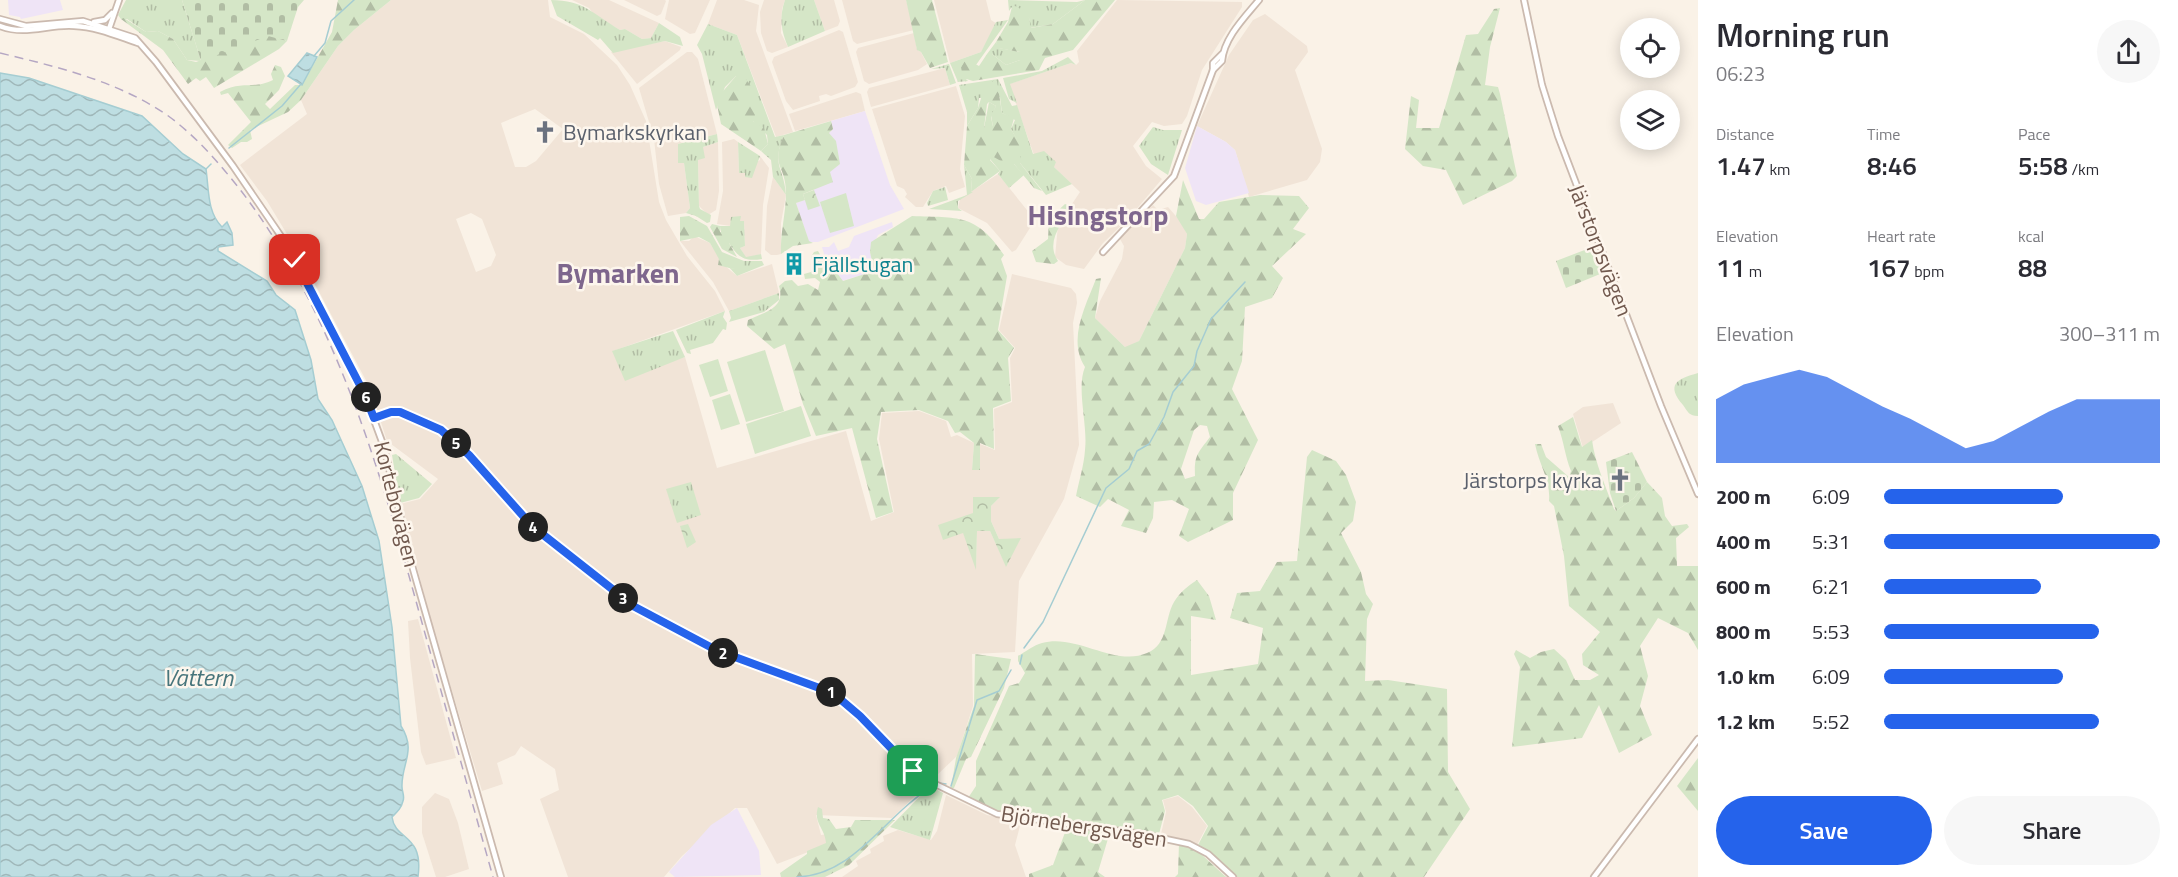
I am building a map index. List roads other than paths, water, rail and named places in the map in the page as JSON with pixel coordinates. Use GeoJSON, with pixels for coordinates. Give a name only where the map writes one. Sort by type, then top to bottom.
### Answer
{"type":"FeatureCollection","features":[{"type":"Feature","properties":{"kind":"street"},"geometry":{"type":"LineString","coordinates":[[109,29],[119,0]]}},
{"type":"Feature","properties":{"kind":"street"},"geometry":{"type":"LineString","coordinates":[[1103,252],[1174,176],[1216,58],[1222,54],[1238,26],[1259,0]]}},
{"type":"Feature","properties":{"kind":"street","name":"Järstorpsvägen"},"geometry":{"type":"LineString","coordinates":[[1524,0],[1542,85],[1558,136],[1661,406],[1698,494]]}},
{"type":"Feature","properties":{"kind":"street"},"geometry":{"type":"LineString","coordinates":[[91,23],[105,20],[115,11]]}},
{"type":"Feature","properties":{"kind":"street","name":"Kortebovägen"},"geometry":{"type":"LineString","coordinates":[[0,19],[21,26],[73,20],[91,23],[129,35],[141,44],[233,166],[289,248],[364,393],[386,452],[411,562],[501,877]]}},
{"type":"Feature","properties":{"kind":"street","name":"Kortebovägen"},"geometry":{"type":"LineString","coordinates":[[0,26],[23,32],[69,26],[109,29],[141,44]]}},
{"type":"Feature","properties":{"kind":"street","name":"Björnebergsvägen"},"geometry":{"type":"LineString","coordinates":[[374,418],[391,412],[400,412],[441,430],[469,455],[532,526],[635,607],[716,650],[833,693],[860,716],[906,766],[929,781],[997,814],[1142,834],[1189,844],[1209,854],[1233,877]]}},
{"type":"Feature","properties":{"kind":"street"},"geometry":{"type":"LineString","coordinates":[[1594,877],[1698,739]]}},
{"type":"Feature","properties":{"kind":"water"},"geometry":{"type":"Polygon","coordinates":[[[307,53],[317,57],[302,85],[288,76],[307,53]]]}},
{"type":"Feature","properties":{"kind":"water","name":"Vättern"},"geometry":{"type":"Polygon","coordinates":[[[0,73],[29,78],[142,116],[183,154],[206,169],[214,215],[222,227],[227,222],[232,233],[233,245],[218,247],[218,251],[267,281],[276,295],[295,310],[311,360],[318,399],[332,420],[362,486],[379,541],[392,627],[401,726],[408,743],[402,779],[404,799],[392,817],[394,825],[417,852],[418,877],[0,877],[0,73]]]}},
{"type":"Feature","properties":{"kind":"waterway"},"geometry":{"type":"LineString","coordinates":[[314,56],[325,43],[331,21],[354,0]]}},
{"type":"Feature","properties":{"kind":"waterway"},"geometry":{"type":"LineString","coordinates":[[229,148],[282,106],[301,84]]}},
{"type":"Feature","properties":{"kind":"waterway"},"geometry":{"type":"LineString","coordinates":[[206,169],[211,164]]}},
{"type":"Feature","properties":{"kind":"waterway"},"geometry":{"type":"LineString","coordinates":[[1024,648],[1043,622],[1106,488],[1129,469],[1137,451],[1149,444],[1164,417],[1173,392],[1194,366],[1197,351],[1211,319],[1245,282]]}},
{"type":"Feature","properties":{"kind":"waterway"},"geometry":{"type":"LineString","coordinates":[[1020,664],[1022,655]]}},
{"type":"Feature","properties":{"kind":"waterway"},"geometry":{"type":"LineString","coordinates":[[951,786],[977,700],[999,691],[1011,670]]}},
{"type":"Feature","properties":{"kind":"waterway"},"geometry":{"type":"LineString","coordinates":[[939,783],[946,784]]}},
{"type":"Feature","properties":{"kind":"waterway"},"geometry":{"type":"LineString","coordinates":[[797,877],[818,874],[853,855],[916,798],[933,786]]}},
{"type":"Feature","properties":{"kind":"railway"},"geometry":{"type":"LineString","coordinates":[[0,53],[107,84],[148,103],[167,115],[198,141],[216,161],[242,192],[276,241],[331,347],[374,458],[493,877]]}},
{"type":"Feature","properties":{"kind":"place","name":"Bymarkskyrkan"},"geometry":{"type":"Point","coordinates":[545,132]}},
{"type":"Feature","properties":{"kind":"place","name":"Fjällstugan"},"geometry":{"type":"Point","coordinates":[794,264]}},
{"type":"Feature","properties":{"kind":"place","name":"Järstorps kyrka"},"geometry":{"type":"Point","coordinates":[1620,480]}},
{"type":"Feature","properties":{"kind":"district","name":"Hisingstorp"},"geometry":{"type":"Point","coordinates":[1098,215]}},
{"type":"Feature","properties":{"kind":"district","name":"Bymarken"},"geometry":{"type":"Point","coordinates":[618,273]}}]}
